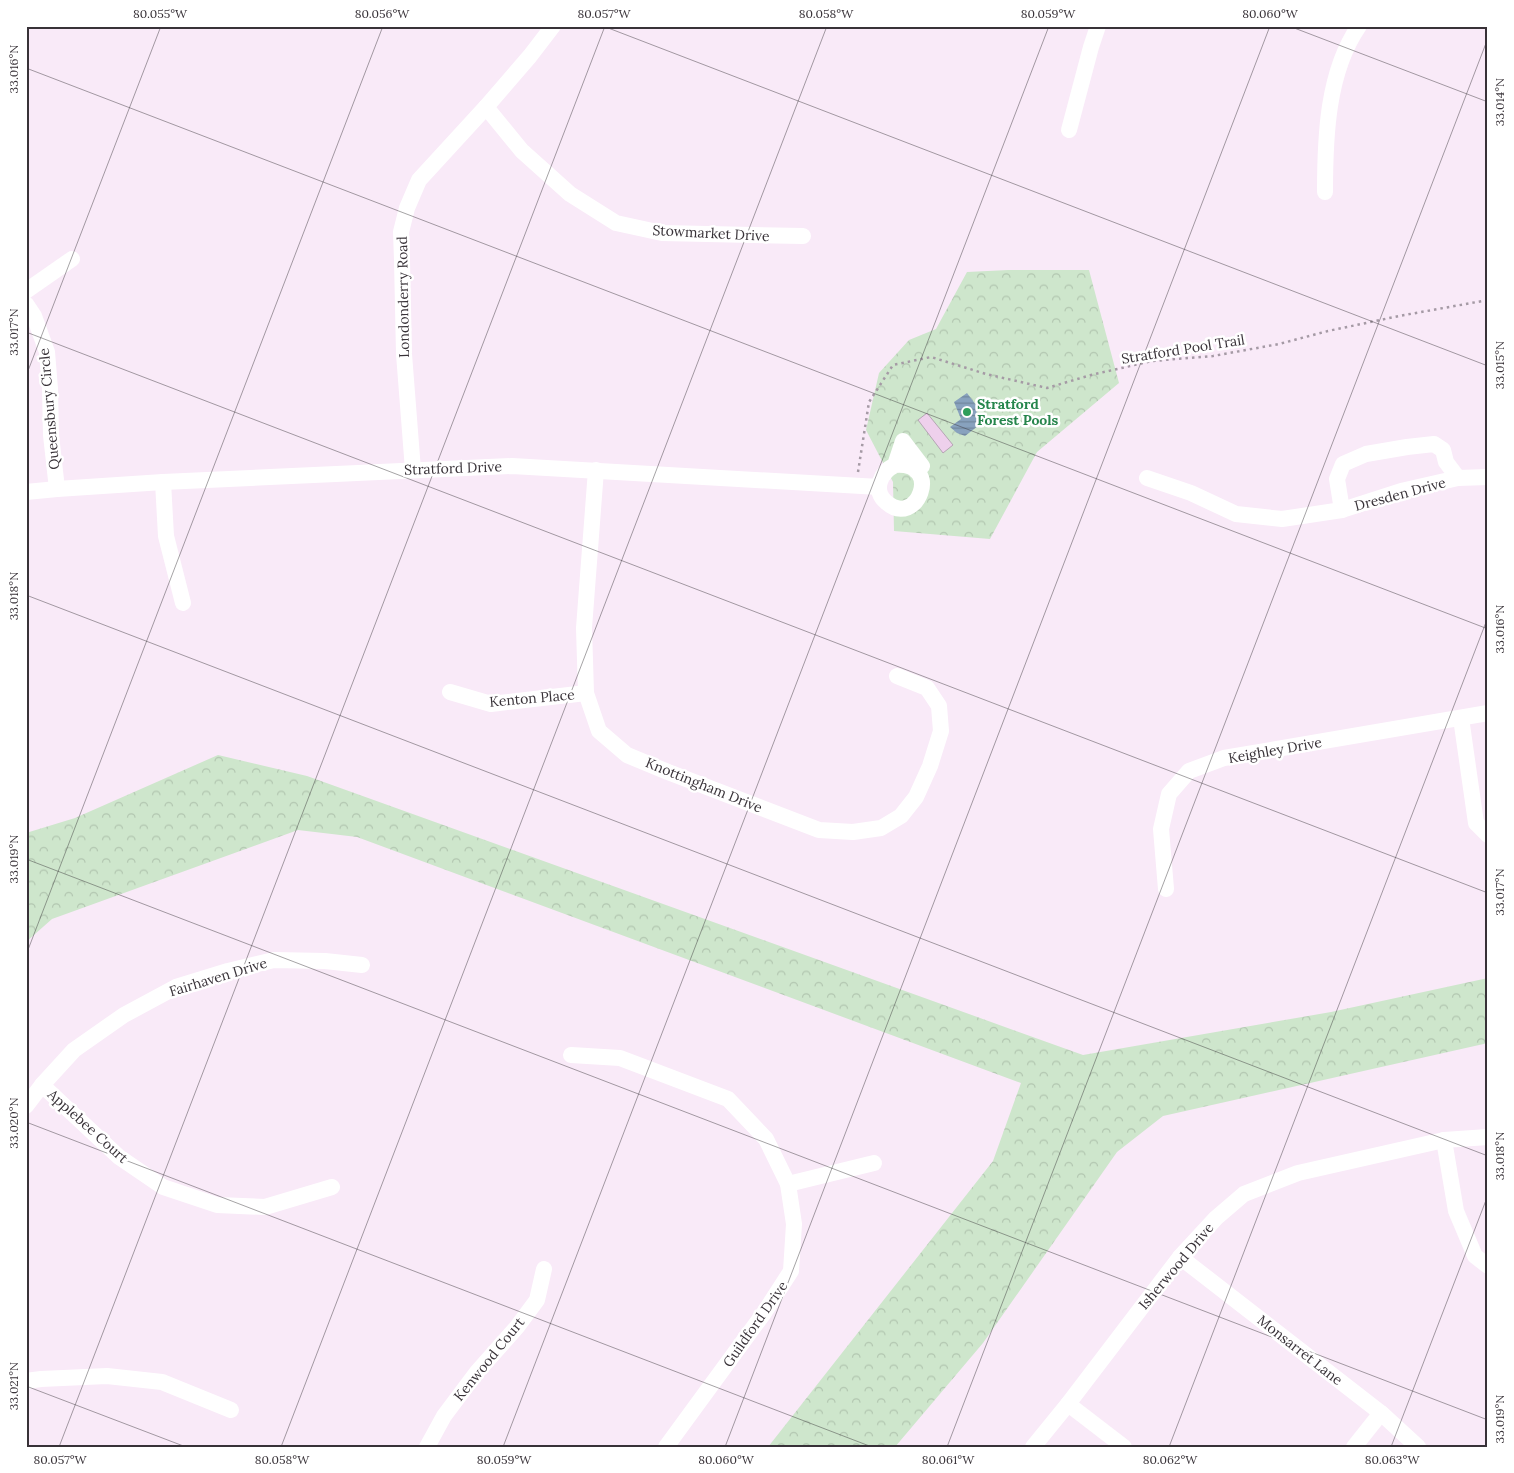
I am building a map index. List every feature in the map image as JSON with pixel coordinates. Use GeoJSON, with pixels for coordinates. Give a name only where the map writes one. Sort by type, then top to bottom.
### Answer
{"type":"FeatureCollection","features":[{"type":"Feature","properties":{"kind":"street","name":"Londonderry Road"},"geometry":{"type":"LineString","coordinates":[[413,470],[404,354],[401,232],[407,208],[419,180],[486,107],[553,26]]}},
{"type":"Feature","properties":{"kind":"street"},"geometry":{"type":"LineString","coordinates":[[1069,130],[1098,26]]}},
{"type":"Feature","properties":{"kind":"street"},"geometry":{"type":"LineString","coordinates":[[1325,192],[1325,148],[1333,89],[1349,40],[1359,26]]}},
{"type":"Feature","properties":{"kind":"street","name":"Stowmarket Drive"},"geometry":{"type":"LineString","coordinates":[[486,107],[522,151],[556,182],[570,194],[616,223],[662,233],[803,236]]}},
{"type":"Feature","properties":{"kind":"street"},"geometry":{"type":"LineString","coordinates":[[26,291],[72,259]]}},
{"type":"Feature","properties":{"kind":"street","name":"Queensbury Circle"},"geometry":{"type":"LineString","coordinates":[[26,304],[34,316],[47,352],[51,435],[57,488]]}},
{"type":"Feature","properties":{"kind":"street"},"geometry":{"type":"LineString","coordinates":[[895,465],[903,441],[922,466],[916,471]]}},
{"type":"Feature","properties":{"kind":"street","name":"Dresden Drive"},"geometry":{"type":"LineString","coordinates":[[1342,510],[1337,479],[1343,464],[1366,454],[1434,444],[1443,450],[1446,462],[1458,478]]}},
{"type":"Feature","properties":{"kind":"street"},"geometry":{"type":"LineString","coordinates":[[895,465],[910,467],[916,471],[922,484],[920,497],[909,506],[896,507],[889,505],[880,494],[880,480],[883,473],[895,465]]}},
{"type":"Feature","properties":{"kind":"street","name":"Stratford Drive"},"geometry":{"type":"LineString","coordinates":[[26,492],[57,488],[163,482],[512,466],[879,487]]}},
{"type":"Feature","properties":{"kind":"street","name":"Knottingham Drive"},"geometry":{"type":"LineString","coordinates":[[596,470],[584,628],[586,694],[599,731],[627,755],[819,830],[853,832],[881,828],[901,816],[916,797],[930,766],[941,731],[940,706],[927,688],[898,676]]}},
{"type":"Feature","properties":{"kind":"street","name":"Dresden Drive"},"geometry":{"type":"LineString","coordinates":[[1147,478],[1191,493],[1236,514],[1282,519],[1342,510],[1401,491],[1458,478],[1488,477]]}},
{"type":"Feature","properties":{"kind":"street"},"geometry":{"type":"LineString","coordinates":[[163,482],[166,536],[182,603]]}},
{"type":"Feature","properties":{"kind":"street","name":"Kenton Place"},"geometry":{"type":"LineString","coordinates":[[450,692],[491,704],[586,694]]}},
{"type":"Feature","properties":{"kind":"street","name":"Keighley Drive"},"geometry":{"type":"LineString","coordinates":[[1166,890],[1161,829],[1169,794],[1189,771],[1224,758],[1488,712]]}},
{"type":"Feature","properties":{"kind":"street"},"geometry":{"type":"LineString","coordinates":[[1460,718],[1476,822],[1488,835]]}},
{"type":"Feature","properties":{"kind":"street","name":"Fairhaven Drive"},"geometry":{"type":"LineString","coordinates":[[26,1106],[42,1085],[74,1050],[124,1014],[176,987],[228,971],[274,960],[326,961],[362,965]]}},
{"type":"Feature","properties":{"kind":"street","name":"Guildford Drive"},"geometry":{"type":"LineString","coordinates":[[571,1055],[620,1058],[728,1099],[766,1139],[788,1184],[794,1224],[792,1271],[764,1313],[666,1447]]}},
{"type":"Feature","properties":{"kind":"street","name":"Applebee Court"},"geometry":{"type":"LineString","coordinates":[[42,1085],[119,1157],[163,1187],[216,1206],[265,1207],[332,1187]]}},
{"type":"Feature","properties":{"kind":"street","name":"Isherwood Drive"},"geometry":{"type":"LineString","coordinates":[[1033,1447],[1180,1257],[1216,1218],[1244,1194],[1298,1173],[1444,1140],[1488,1137]]}},
{"type":"Feature","properties":{"kind":"street"},"geometry":{"type":"LineString","coordinates":[[1444,1140],[1456,1211],[1475,1256],[1488,1266]]}},
{"type":"Feature","properties":{"kind":"street"},"geometry":{"type":"LineString","coordinates":[[788,1184],[874,1163]]}},
{"type":"Feature","properties":{"kind":"street","name":"Monsarret Lane"},"geometry":{"type":"LineString","coordinates":[[1180,1257],[1381,1413],[1418,1447]]}},
{"type":"Feature","properties":{"kind":"street","name":"Kenwood Court"},"geometry":{"type":"LineString","coordinates":[[427,1447],[444,1416],[476,1372],[517,1326],[536,1300],[544,1269]]}},
{"type":"Feature","properties":{"kind":"street"},"geometry":{"type":"LineString","coordinates":[[26,1381],[107,1376],[162,1382],[231,1410]]}},
{"type":"Feature","properties":{"kind":"street"},"geometry":{"type":"LineString","coordinates":[[1068,1404],[1124,1447]]}},
{"type":"Feature","properties":{"kind":"street"},"geometry":{"type":"LineString","coordinates":[[1354,1447],[1381,1413]]}},
{"type":"Feature","properties":{"kind":"path","name":"Stratford Pool Trail"},"geometry":{"type":"LineString","coordinates":[[856,486],[869,402],[893,365],[931,357],[986,374],[1047,388],[1091,375],[1152,362],[1222,354],[1278,344],[1390,318],[1488,300]]}},
{"type":"Feature","properties":{"kind":"green space"},"geometry":{"type":"Polygon","coordinates":[[[1089,270],[1119,383],[1037,452],[990,539],[894,531],[893,482],[866,430],[879,373],[909,340],[936,329],[967,272],[1089,270]]]}},
{"type":"Feature","properties":{"kind":"green space"},"geometry":{"type":"Polygon","coordinates":[[[218,755],[307,776],[1083,1055],[1331,1012],[1488,978],[1488,1043],[1163,1116],[1117,1152],[983,1343],[895,1447],[768,1447],[993,1161],[1021,1083],[357,837],[298,830],[52,919],[26,942],[26,833],[75,818],[218,755]]]}},
{"type":"Feature","properties":{"kind":"water","name":"Stratford Forest Pools"},"geometry":{"type":"Polygon","coordinates":[[[967,393],[976,405],[978,426],[965,436],[957,433],[950,427],[961,419],[954,402],[967,393]]]}},
{"type":"Feature","properties":{"kind":"building"},"geometry":{"type":"Polygon","coordinates":[[[927,413],[953,445],[943,453],[918,420],[927,413]]]}},
{"type":"Feature","properties":{"kind":"place","name":"Stratford Forest Pools"},"geometry":{"type":"Point","coordinates":[967,412]}}]}
